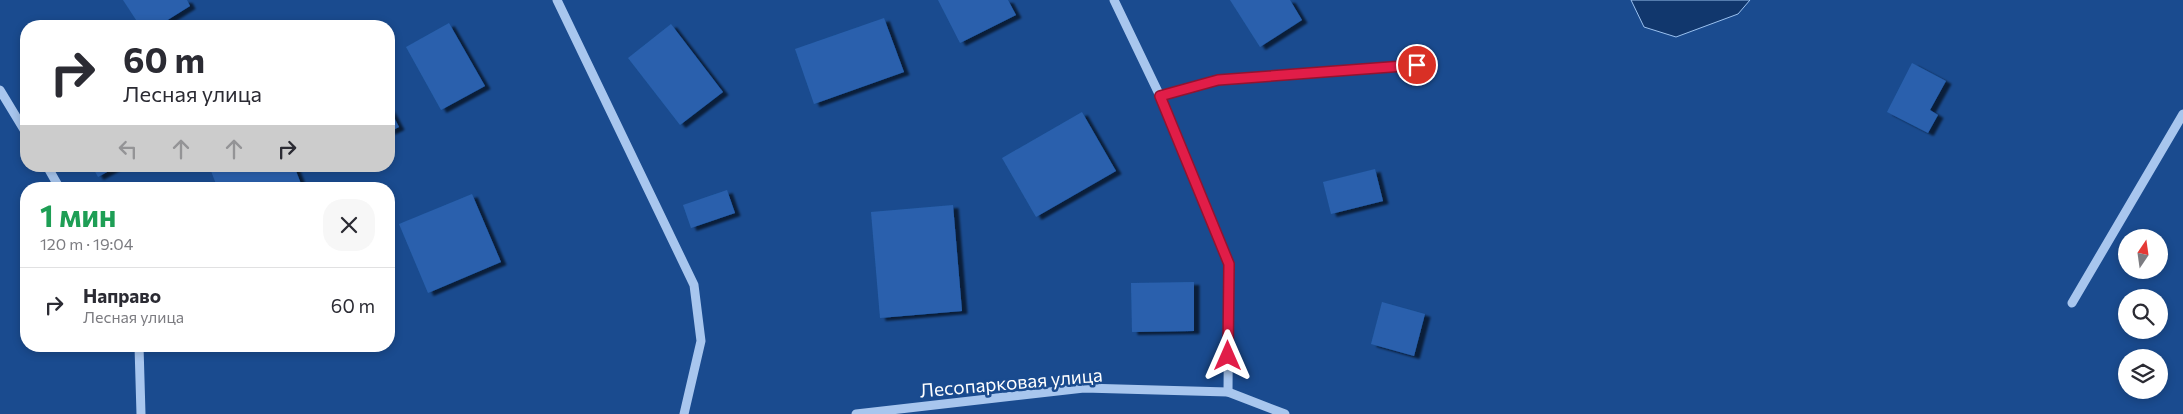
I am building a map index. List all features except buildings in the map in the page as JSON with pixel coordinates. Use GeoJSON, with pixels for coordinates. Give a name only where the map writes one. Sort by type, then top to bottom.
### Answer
{"type":"FeatureCollection","features":[{"type":"Feature","properties":{"kind":"street"},"geometry":{"type":"LineString","coordinates":[[557,0],[694,285],[700,341],[684,414]]}},
{"type":"Feature","properties":{"kind":"street"},"geometry":{"type":"LineString","coordinates":[[1114,0],[1160,96],[1229,264],[1228,392]]}},
{"type":"Feature","properties":{"kind":"street"},"geometry":{"type":"LineString","coordinates":[[1160,96],[1218,80],[1417,65]]}},
{"type":"Feature","properties":{"kind":"street"},"geometry":{"type":"LineString","coordinates":[[0,90],[3,102],[20,125]]}},
{"type":"Feature","properties":{"kind":"street"},"geometry":{"type":"LineString","coordinates":[[2072,303],[2183,114]]}},
{"type":"Feature","properties":{"kind":"street"},"geometry":{"type":"LineString","coordinates":[[139,352],[141,414]]}},
{"type":"Feature","properties":{"kind":"street","name":"Лесопарковая улица"},"geometry":{"type":"LineString","coordinates":[[856,414],[1084,388],[1228,392],[1285,414]]}},
{"type":"Feature","properties":{"kind":"water"},"geometry":{"type":"Polygon","coordinates":[[[1631,0],[1750,0],[1738,14],[1676,37],[1644,27],[1631,0]]]}},
{"type":"Feature","properties":{"kind":"route"},"geometry":{"type":"LineString","coordinates":[[1228,356],[1229,264],[1160,96],[1218,80],[1294,76],[1417,65]]}}]}
